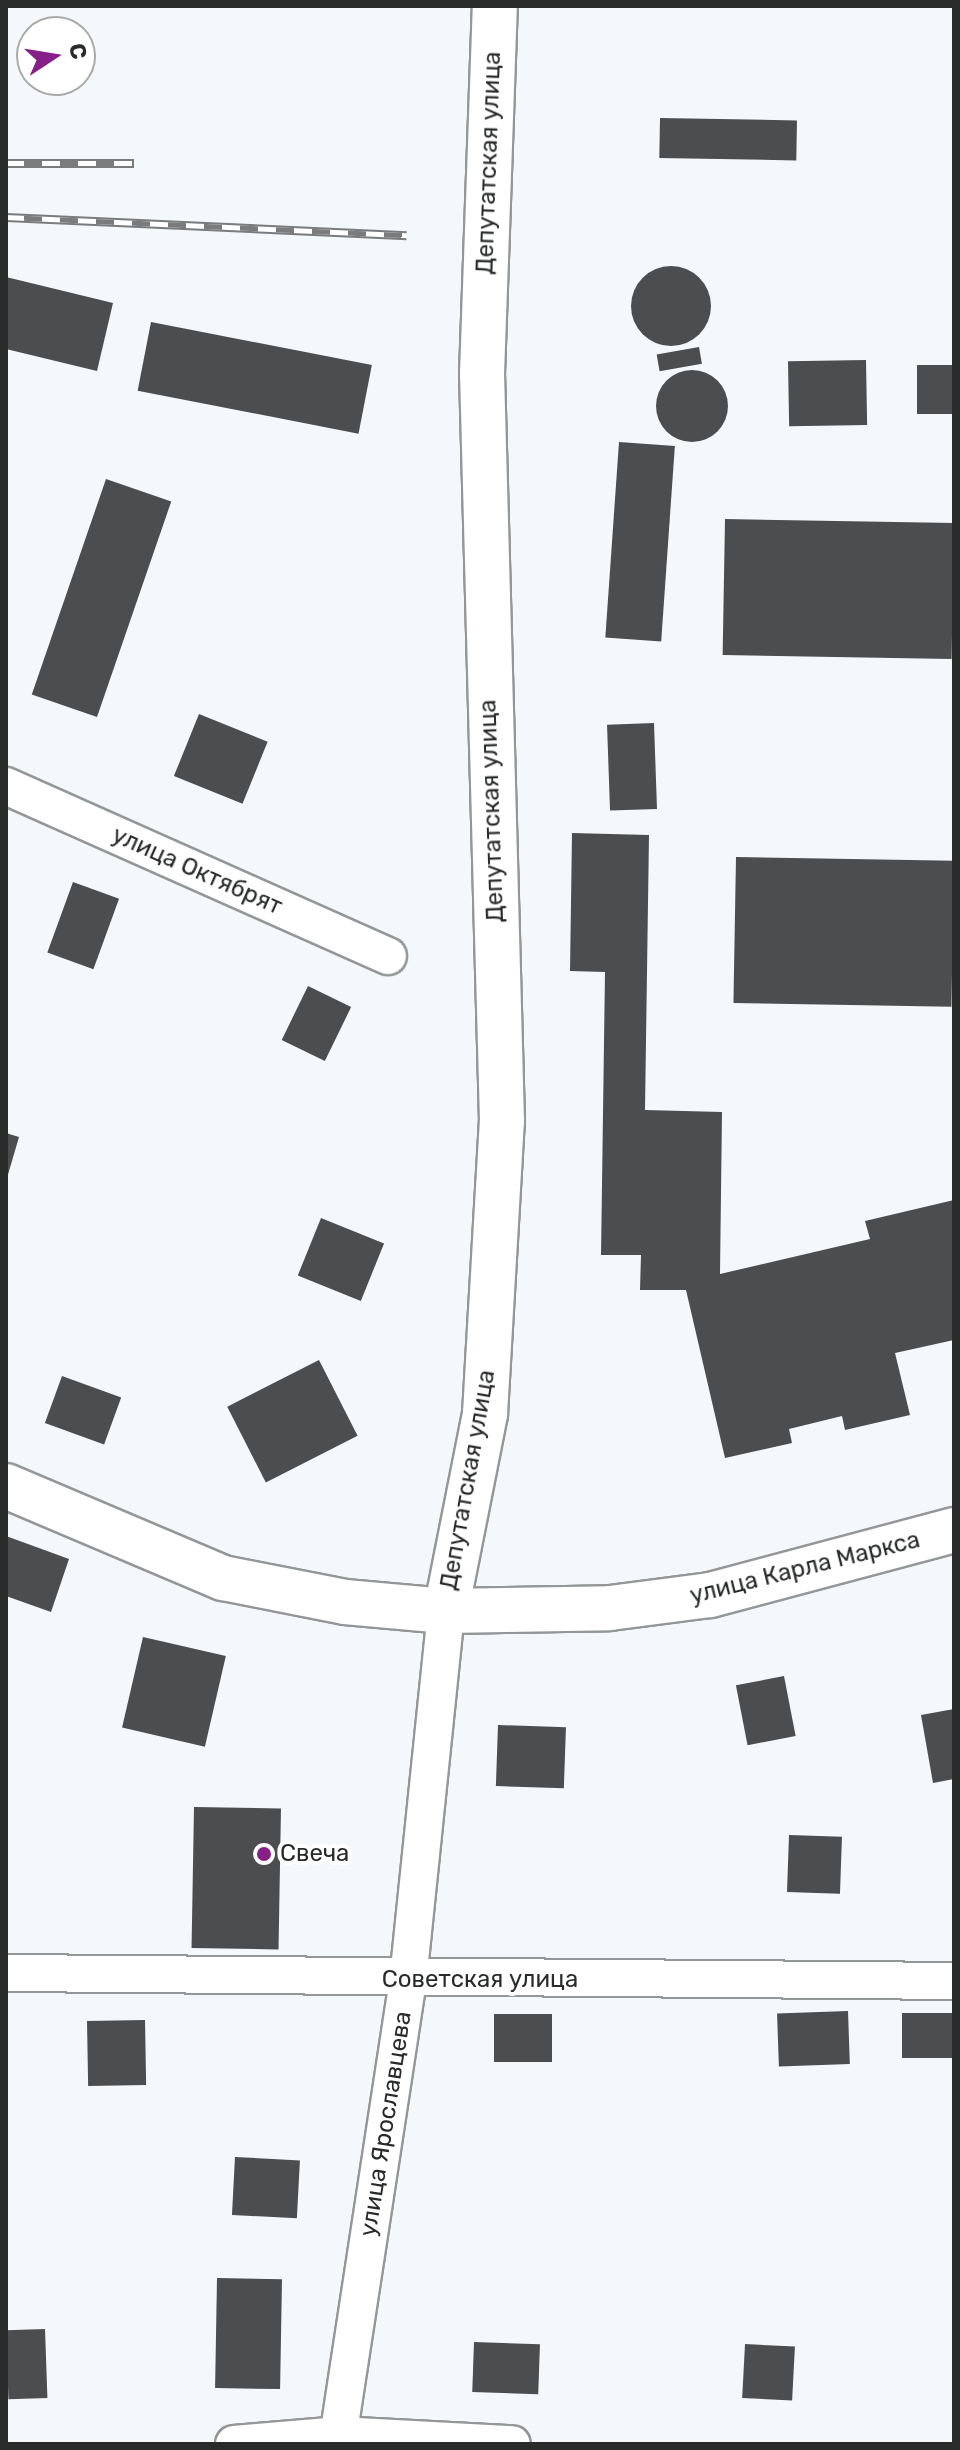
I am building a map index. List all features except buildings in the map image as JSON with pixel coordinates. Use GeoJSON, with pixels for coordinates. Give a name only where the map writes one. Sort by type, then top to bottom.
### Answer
{"type":"FeatureCollection","features":[{"type":"Feature","properties":{"kind":"main road","name":"Депутатская улица"},"geometry":{"type":"LineString","coordinates":[[446,1611],[485,1414],[502,1121],[485,268],[495,6]]}},
{"type":"Feature","properties":{"kind":"main road","name":"улица Карла Маркса"},"geometry":{"type":"LineString","coordinates":[[6,1486],[223,1578],[345,1602],[446,1611],[610,1608],[710,1595],[954,1530]]}},
{"type":"Feature","properties":{"kind":"street","name":"улица Октябрят"},"geometry":{"type":"LineString","coordinates":[[6,786],[388,956]]}},
{"type":"Feature","properties":{"kind":"street","name":"улица Ярославцева"},"geometry":{"type":"LineString","coordinates":[[338,2439],[408,1980],[446,1611]]}},
{"type":"Feature","properties":{"kind":"street","name":"Советская улица"},"geometry":{"type":"LineString","coordinates":[[6,1973],[408,1980],[954,1981]]}},
{"type":"Feature","properties":{"kind":"street"},"geometry":{"type":"LineString","coordinates":[[234,2444],[338,2439],[512,2444]]}},
{"type":"Feature","properties":{"kind":"railway"},"geometry":{"type":"LineString","coordinates":[[6,163],[134,163]]}},
{"type":"Feature","properties":{"kind":"railway"},"geometry":{"type":"LineString","coordinates":[[6,217],[407,235]]}},
{"type":"Feature","properties":{"kind":"place","name":"Свеча"},"geometry":{"type":"Point","coordinates":[264,1854]}}]}
